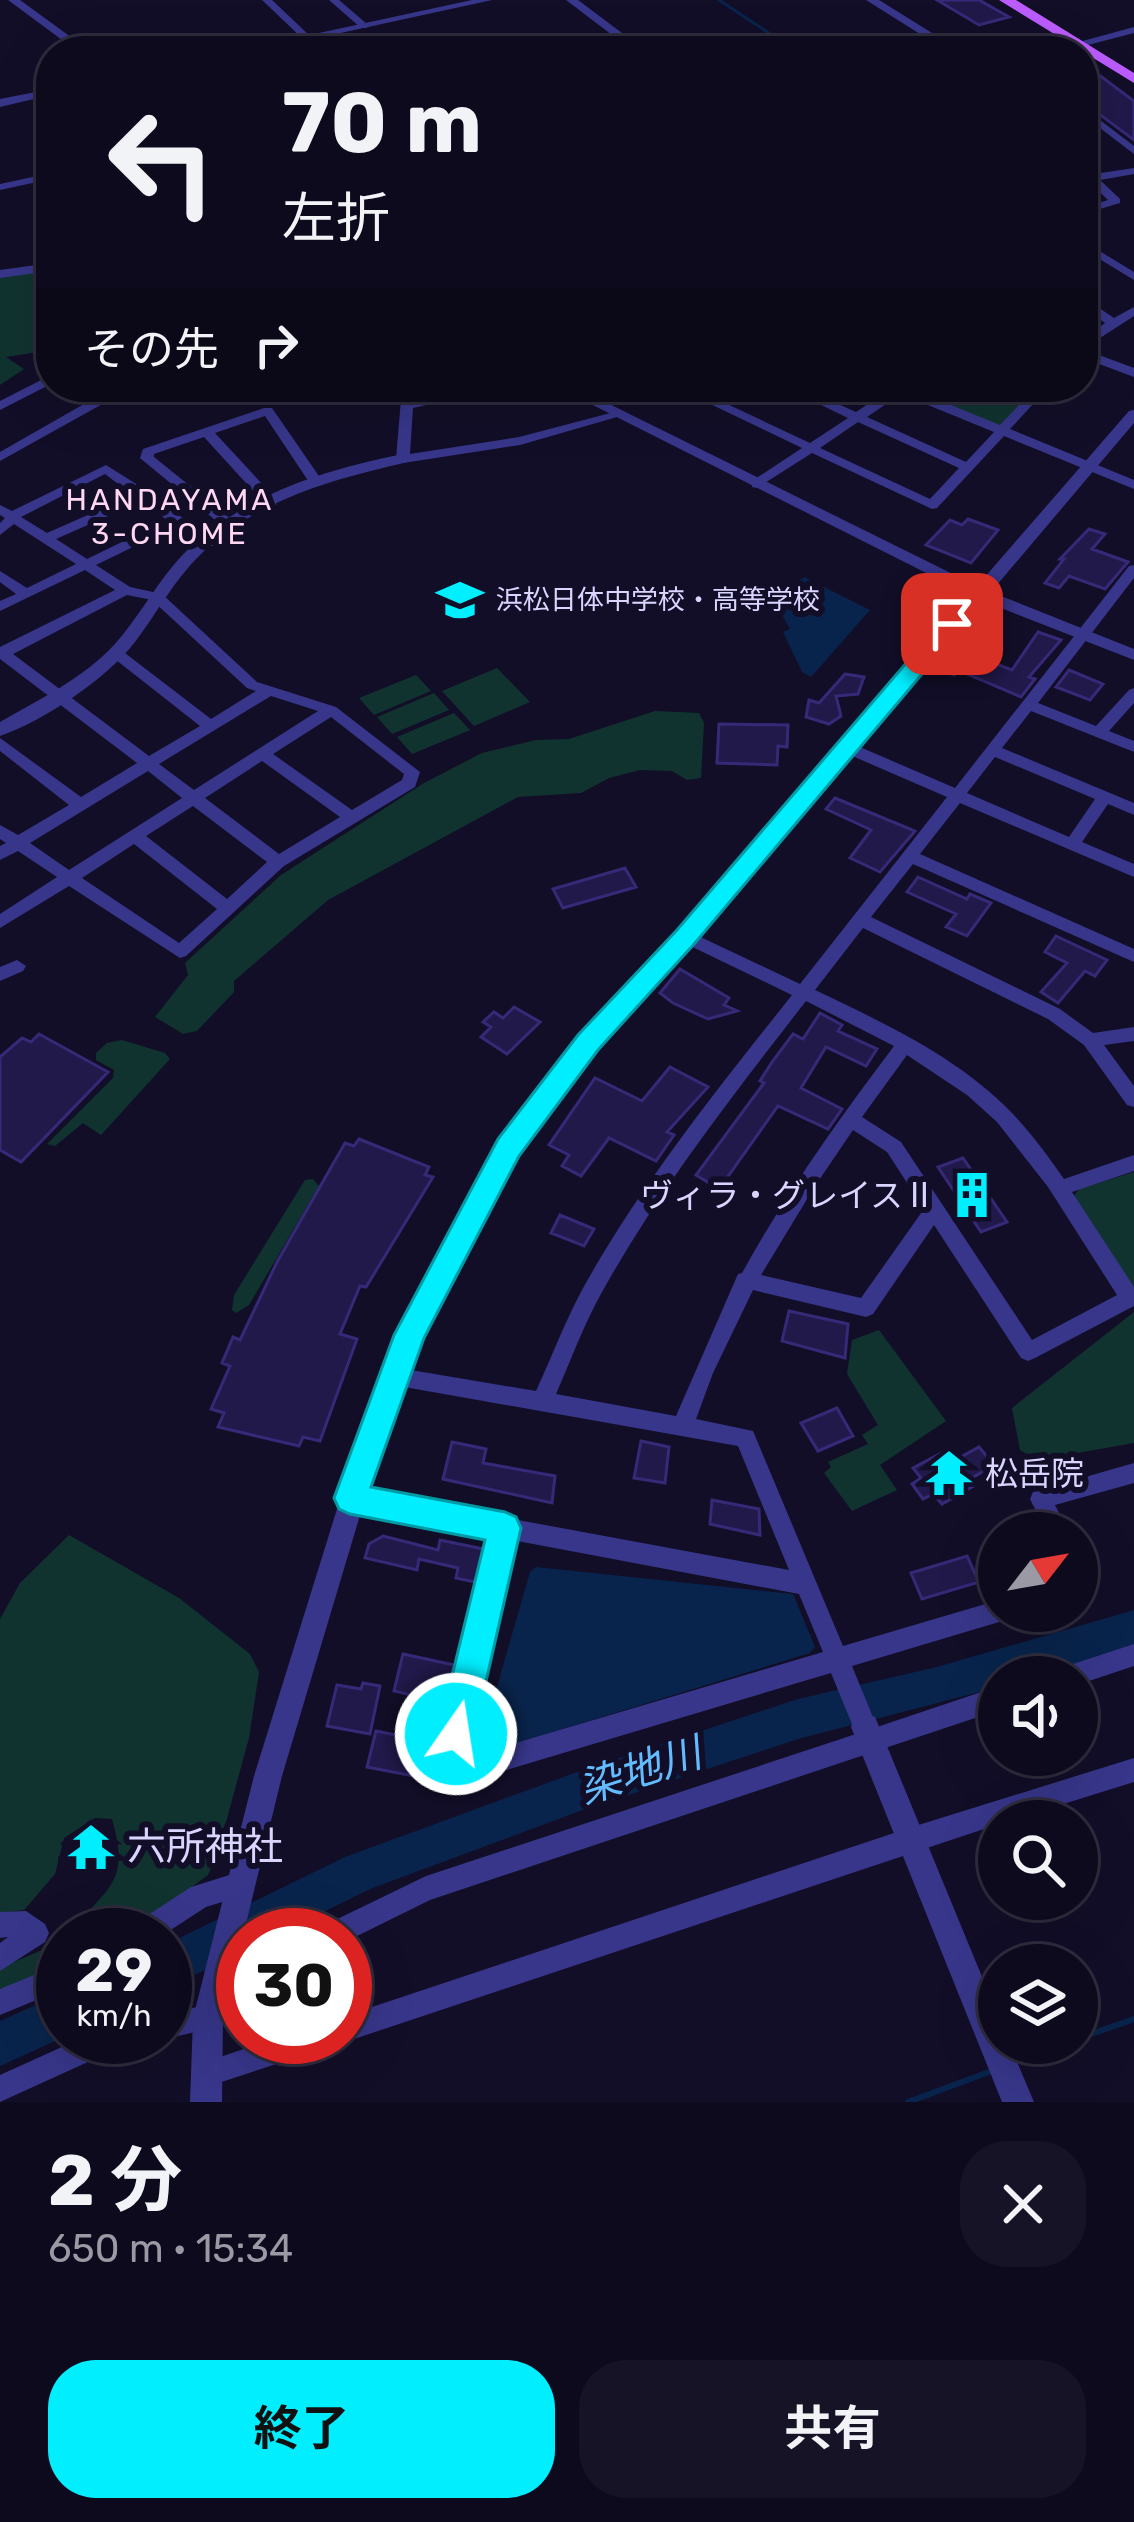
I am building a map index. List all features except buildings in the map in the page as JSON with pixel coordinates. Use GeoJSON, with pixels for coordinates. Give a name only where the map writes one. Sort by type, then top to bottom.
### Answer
{"type":"FeatureCollection","features":[{"type":"Feature","properties":{"kind":"main road"},"geometry":{"type":"LineString","coordinates":[[990,0],[1055,36]]}},
{"type":"Feature","properties":{"kind":"main road"},"geometry":{"type":"LineString","coordinates":[[1006,0],[1059,36]]}},
{"type":"Feature","properties":{"kind":"main road"},"geometry":{"type":"LineString","coordinates":[[1098,58],[1130,73]]}},
{"type":"Feature","properties":{"kind":"main road"},"geometry":{"type":"LineString","coordinates":[[1098,64],[1134,90]]}},
{"type":"Feature","properties":{"kind":"street"},"geometry":{"type":"LineString","coordinates":[[13,0],[63,36]]}},
{"type":"Feature","properties":{"kind":"street"},"geometry":{"type":"LineString","coordinates":[[267,0],[306,36]]}},
{"type":"Feature","properties":{"kind":"street"},"geometry":{"type":"LineString","coordinates":[[334,0],[364,26]]}},
{"type":"Feature","properties":{"kind":"street"},"geometry":{"type":"LineString","coordinates":[[317,36],[487,0]]}},
{"type":"Feature","properties":{"kind":"street"},"geometry":{"type":"LineString","coordinates":[[571,0],[620,36]]}},
{"type":"Feature","properties":{"kind":"street"},"geometry":{"type":"LineString","coordinates":[[871,0],[930,36]]}},
{"type":"Feature","properties":{"kind":"street"},"geometry":{"type":"LineString","coordinates":[[1098,43],[1131,33]]}},
{"type":"Feature","properties":{"kind":"street"},"geometry":{"type":"LineString","coordinates":[[0,103],[36,95]]}},
{"type":"Feature","properties":{"kind":"street"},"geometry":{"type":"LineString","coordinates":[[1098,122],[1134,151]]}},
{"type":"Feature","properties":{"kind":"street"},"geometry":{"type":"LineString","coordinates":[[1098,173],[1134,171]]}},
{"type":"Feature","properties":{"kind":"street"},"geometry":{"type":"LineString","coordinates":[[0,187],[36,179]]}},
{"type":"Feature","properties":{"kind":"street"},"geometry":{"type":"LineString","coordinates":[[1098,184],[1121,206],[1098,209]]}},
{"type":"Feature","properties":{"kind":"street"},"geometry":{"type":"LineString","coordinates":[[1098,254],[1134,277]]}},
{"type":"Feature","properties":{"kind":"street"},"geometry":{"type":"LineString","coordinates":[[0,274],[36,269]]}},
{"type":"Feature","properties":{"kind":"street"},"geometry":{"type":"LineString","coordinates":[[1098,336],[1134,311]]}},
{"type":"Feature","properties":{"kind":"street"},"geometry":{"type":"LineString","coordinates":[[1098,312],[1113,322]]}},
{"type":"Feature","properties":{"kind":"street"},"geometry":{"type":"LineString","coordinates":[[1098,356],[1134,373]]}},
{"type":"Feature","properties":{"kind":"street"},"geometry":{"type":"LineString","coordinates":[[0,406],[36,387]]}},
{"type":"Feature","properties":{"kind":"street"},"geometry":{"type":"LineString","coordinates":[[0,457],[97,402]]}},
{"type":"Feature","properties":{"kind":"street"},"geometry":{"type":"LineString","coordinates":[[403,459],[410,402]]}},
{"type":"Feature","properties":{"kind":"street"},"geometry":{"type":"LineString","coordinates":[[410,405],[425,402]]}},
{"type":"Feature","properties":{"kind":"street"},"geometry":{"type":"LineString","coordinates":[[593,402],[978,592],[1134,655]]}},
{"type":"Feature","properties":{"kind":"street"},"geometry":{"type":"LineString","coordinates":[[713,402],[932,505],[1029,402]]}},
{"type":"Feature","properties":{"kind":"street"},"geometry":{"type":"LineString","coordinates":[[821,402],[967,467]]}},
{"type":"Feature","properties":{"kind":"street"},"geometry":{"type":"LineString","coordinates":[[757,484],[878,402]]}},
{"type":"Feature","properties":{"kind":"street"},"geometry":{"type":"LineString","coordinates":[[931,402],[1134,485]]}},
{"type":"Feature","properties":{"kind":"street"},"geometry":{"type":"LineString","coordinates":[[231,526],[145,457],[206,430],[271,412],[314,479]]}},
{"type":"Feature","properties":{"kind":"street"},"geometry":{"type":"LineString","coordinates":[[235,1908],[350,1498],[393,1376],[439,1273],[508,1148],[588,1042],[686,937],[1134,414]]}},
{"type":"Feature","properties":{"kind":"street"},"geometry":{"type":"LineString","coordinates":[[0,730],[59,696],[116,653],[179,568],[208,543],[314,479],[520,441],[618,415]]}},
{"type":"Feature","properties":{"kind":"street"},"geometry":{"type":"LineString","coordinates":[[206,430],[271,502]]}},
{"type":"Feature","properties":{"kind":"street"},"geometry":{"type":"LineString","coordinates":[[0,438],[17,447]]}},
{"type":"Feature","properties":{"kind":"street"},"geometry":{"type":"LineString","coordinates":[[0,530],[18,512],[106,469],[208,543]]}},
{"type":"Feature","properties":{"kind":"street"},"geometry":{"type":"LineString","coordinates":[[47,538],[144,495]]}},
{"type":"Feature","properties":{"kind":"street"},"geometry":{"type":"LineString","coordinates":[[0,508],[125,590],[157,597],[238,676],[268,692],[331,710],[412,772],[409,783],[278,862],[180,952],[0,831]]}},
{"type":"Feature","properties":{"kind":"street"},"geometry":{"type":"LineString","coordinates":[[0,608],[177,520]]}},
{"type":"Feature","properties":{"kind":"street"},"geometry":{"type":"LineString","coordinates":[[542,1401],[592,1291],[639,1212],[705,1118],[1134,569]]}},
{"type":"Feature","properties":{"kind":"street"},"geometry":{"type":"LineString","coordinates":[[0,575],[26,594]]}},
{"type":"Feature","properties":{"kind":"street"},"geometry":{"type":"LineString","coordinates":[[125,590],[1,653],[278,862]]}},
{"type":"Feature","properties":{"kind":"street"},"geometry":{"type":"LineString","coordinates":[[116,653],[210,726]]}},
{"type":"Feature","properties":{"kind":"street"},"geometry":{"type":"LineString","coordinates":[[0,854],[268,692]]}},
{"type":"Feature","properties":{"kind":"street"},"geometry":{"type":"LineString","coordinates":[[1099,733],[1134,693]]}},
{"type":"Feature","properties":{"kind":"street"},"geometry":{"type":"LineString","coordinates":[[1029,705],[1134,747]]}},
{"type":"Feature","properties":{"kind":"street"},"geometry":{"type":"LineString","coordinates":[[0,922],[331,710]]}},
{"type":"Feature","properties":{"kind":"street"},"geometry":{"type":"LineString","coordinates":[[0,743],[80,805]]}},
{"type":"Feature","properties":{"kind":"street"},"geometry":{"type":"LineString","coordinates":[[848,748],[1134,871]]}},
{"type":"Feature","properties":{"kind":"street"},"geometry":{"type":"LineString","coordinates":[[995,751],[1134,809]]}},
{"type":"Feature","properties":{"kind":"street"},"geometry":{"type":"LineString","coordinates":[[262,754],[349,816]]}},
{"type":"Feature","properties":{"kind":"street"},"geometry":{"type":"LineString","coordinates":[[1072,844],[1105,797]]}},
{"type":"Feature","properties":{"kind":"street"},"geometry":{"type":"LineString","coordinates":[[134,835],[226,907]]}},
{"type":"Feature","properties":{"kind":"street"},"geometry":{"type":"LineString","coordinates":[[912,857],[1134,956]]}},
{"type":"Feature","properties":{"kind":"street"},"geometry":{"type":"LineString","coordinates":[[862,920],[1027,998],[1090,1040],[1134,1100]]}},
{"type":"Feature","properties":{"kind":"street"},"geometry":{"type":"LineString","coordinates":[[686,937],[951,1073],[995,1109],[1058,1189],[1130,1298],[1028,1352],[894,1147],[850,1118]]}},
{"type":"Feature","properties":{"kind":"street"},"geometry":{"type":"LineString","coordinates":[[1090,1040],[1134,1034]]}},
{"type":"Feature","properties":{"kind":"street"},"geometry":{"type":"LineString","coordinates":[[683,1425],[708,1354],[746,1280],[850,1118],[904,1046]]}},
{"type":"Feature","properties":{"kind":"street"},"geometry":{"type":"LineString","coordinates":[[1058,1189],[1134,1163]]}},
{"type":"Feature","properties":{"kind":"street"},"geometry":{"type":"LineString","coordinates":[[746,1280],[866,1308],[935,1208]]}},
{"type":"Feature","properties":{"kind":"street"},"geometry":{"type":"LineString","coordinates":[[393,1376],[745,1438],[1018,2102]]}},
{"type":"Feature","properties":{"kind":"street"},"geometry":{"type":"LineString","coordinates":[[1048,1512],[1041,1499],[1134,1473]]}},
{"type":"Feature","properties":{"kind":"street"},"geometry":{"type":"LineString","coordinates":[[350,1498],[806,1584]]}},
{"type":"Feature","properties":{"kind":"street"},"geometry":{"type":"LineString","coordinates":[[505,1528],[446,1776],[840,1668],[978,1619]]}},
{"type":"Feature","properties":{"kind":"street"},"geometry":{"type":"LineString","coordinates":[[1098,1667],[1134,1655]]}},
{"type":"Feature","properties":{"kind":"street"},"geometry":{"type":"LineString","coordinates":[[372,1915],[426,1889],[867,1733],[978,1704]]}},
{"type":"Feature","properties":{"kind":"street"},"geometry":{"type":"LineString","coordinates":[[372,2020],[912,1839],[1134,1770]]}},
{"type":"Feature","properties":{"kind":"street"},"geometry":{"type":"LineString","coordinates":[[182,1908],[200,1896],[239,1885]]}},
{"type":"Feature","properties":{"kind":"street"},"geometry":{"type":"LineString","coordinates":[[0,1925],[26,1924],[36,1933],[0,1958]]}},
{"type":"Feature","properties":{"kind":"street"},"geometry":{"type":"LineString","coordinates":[[0,2002],[36,1987]]}},
{"type":"Feature","properties":{"kind":"street"},"geometry":{"type":"LineString","coordinates":[[206,2088],[216,2026]]}},
{"type":"Feature","properties":{"kind":"street"},"geometry":{"type":"LineString","coordinates":[[0,2089],[55,2064]]}},
{"type":"Feature","properties":{"kind":"street"},"geometry":{"type":"LineString","coordinates":[[206,2088],[259,2064]]}},
{"type":"Feature","properties":{"kind":"green space"},"geometry":{"type":"Polygon","coordinates":[[[36,272],[36,352],[6,357],[24,369],[0,385],[0,277],[36,272]]]}},
{"type":"Feature","properties":{"kind":"green space"},"geometry":{"type":"Polygon","coordinates":[[[942,402],[1023,402],[1000,426],[942,402]]]}},
{"type":"Feature","properties":{"kind":"green space"},"geometry":{"type":"Polygon","coordinates":[[[497,668],[530,702],[474,726],[442,691],[497,668]]]}},
{"type":"Feature","properties":{"kind":"green space"},"geometry":{"type":"Polygon","coordinates":[[[416,675],[431,691],[374,715],[359,698],[416,675]]]}},
{"type":"Feature","properties":{"kind":"green space"},"geometry":{"type":"Polygon","coordinates":[[[434,693],[449,710],[392,734],[377,717],[434,693]]]}},
{"type":"Feature","properties":{"kind":"green space"},"geometry":{"type":"Polygon","coordinates":[[[655,711],[699,713],[704,723],[701,778],[687,780],[672,771],[640,770],[609,778],[581,793],[518,797],[328,900],[234,981],[234,992],[197,1031],[183,1034],[155,1017],[188,975],[185,963],[281,875],[424,783],[482,753],[536,740],[569,739],[655,711]]]}},
{"type":"Feature","properties":{"kind":"green space"},"geometry":{"type":"Polygon","coordinates":[[[454,713],[470,730],[412,754],[397,737],[454,713]]]}},
{"type":"Feature","properties":{"kind":"green space"},"geometry":{"type":"Polygon","coordinates":[[[122,1040],[165,1053],[170,1059],[101,1135],[83,1123],[55,1146],[47,1144],[113,1078],[114,1070],[96,1060],[96,1053],[107,1043],[122,1040]]]}},
{"type":"Feature","properties":{"kind":"green space"},"geometry":{"type":"Polygon","coordinates":[[[1134,1172],[1134,1289],[1072,1199],[1079,1189],[1134,1172]]]}},
{"type":"Feature","properties":{"kind":"green space"},"geometry":{"type":"Polygon","coordinates":[[[313,1179],[319,1186],[249,1305],[236,1313],[232,1310],[234,1295],[305,1180],[313,1179]]]}},
{"type":"Feature","properties":{"kind":"green space"},"geometry":{"type":"Polygon","coordinates":[[[1134,1312],[1134,1443],[1037,1460],[1020,1450],[1012,1408],[1134,1312]]]}},
{"type":"Feature","properties":{"kind":"green space"},"geometry":{"type":"Polygon","coordinates":[[[879,1330],[946,1421],[880,1465],[897,1490],[852,1511],[824,1473],[831,1467],[828,1462],[868,1444],[862,1435],[878,1425],[847,1374],[852,1340],[879,1330]]]}},
{"type":"Feature","properties":{"kind":"green space"},"geometry":{"type":"Polygon","coordinates":[[[69,1535],[179,1598],[250,1654],[259,1672],[249,1738],[217,1855],[208,1875],[163,1908],[92,1908],[112,1883],[119,1858],[112,1819],[95,1818],[64,1838],[55,1874],[24,1910],[0,1913],[0,1619],[20,1583],[69,1535]]]}},
{"type":"Feature","properties":{"kind":"green space"},"geometry":{"type":"Polygon","coordinates":[[[36,1953],[36,1980],[0,1995],[0,1968],[36,1953]]]}},
{"type":"Feature","properties":{"kind":"water"},"geometry":{"type":"Polygon","coordinates":[[[804,577],[870,610],[811,677],[802,672],[783,632],[790,629],[773,599],[804,577]]]}},
{"type":"Feature","properties":{"kind":"water"},"geometry":{"type":"Polygon","coordinates":[[[536,1567],[793,1594],[815,1647],[810,1653],[491,1751],[480,1746],[530,1572],[536,1567]]]}},
{"type":"Feature","properties":{"kind":"waterway"},"geometry":{"type":"LineString","coordinates":[[719,0],[773,36]]}},
{"type":"Feature","properties":{"kind":"waterway","name":"染地川"},"geometry":{"type":"LineString","coordinates":[[192,1955],[360,1872],[580,1791],[798,1719],[937,1686],[1134,1629]]}},
{"type":"Feature","properties":{"kind":"waterway"},"geometry":{"type":"LineString","coordinates":[[1098,2032],[1134,2019]]}},
{"type":"Feature","properties":{"kind":"waterway","name":"染地川"},"geometry":{"type":"LineString","coordinates":[[0,2044],[36,2027]]}},
{"type":"Feature","properties":{"kind":"waterway"},"geometry":{"type":"LineString","coordinates":[[908,2102],[989,2072]]}},
{"type":"Feature","properties":{"kind":"place","name":"浜松日体中学校・高等学校"},"geometry":{"type":"Point","coordinates":[460,600]}},
{"type":"Feature","properties":{"kind":"place","name":"ヴィラ・グレイスⅡ"},"geometry":{"type":"Point","coordinates":[972,1195]}},
{"type":"Feature","properties":{"kind":"place","name":"松岳院"},"geometry":{"type":"Point","coordinates":[949,1473]}},
{"type":"Feature","properties":{"kind":"place","name":"六所神社"},"geometry":{"type":"Point","coordinates":[91,1847]}},
{"type":"Feature","properties":{"kind":"district","name":"HANDAYAMA 3-CHOME"},"geometry":{"type":"Point","coordinates":[170,517]}},
{"type":"Feature","properties":{"kind":"route"},"geometry":{"type":"LineString","coordinates":[[456,1734],[505,1528],[350,1498],[410,1335],[462,1228],[508,1148],[588,1042],[686,937],[952,624]]}}]}
